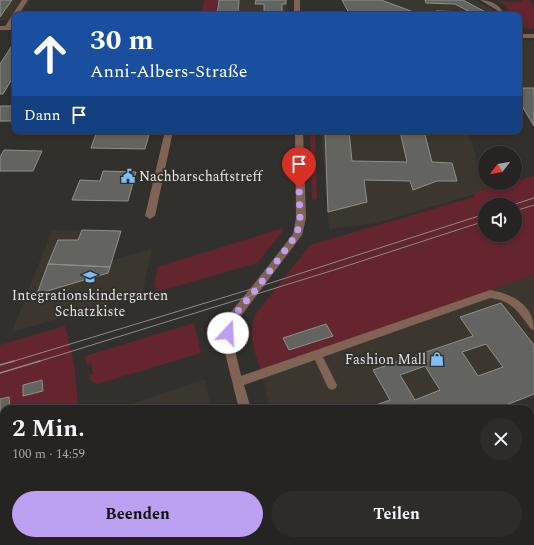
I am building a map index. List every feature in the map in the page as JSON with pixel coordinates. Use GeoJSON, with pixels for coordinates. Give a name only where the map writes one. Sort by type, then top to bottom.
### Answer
{"type":"FeatureCollection","features":[{"type":"Feature","properties":{"kind":"street"},"geometry":{"type":"LineString","coordinates":[[297,0],[297,12]]}},
{"type":"Feature","properties":{"kind":"street"},"geometry":{"type":"LineString","coordinates":[[483,0],[499,9],[500,12]]}},
{"type":"Feature","properties":{"kind":"street"},"geometry":{"type":"LineString","coordinates":[[522,36],[534,36]]}},
{"type":"Feature","properties":{"kind":"street"},"geometry":{"type":"LineString","coordinates":[[150,216],[168,134]]}},
{"type":"Feature","properties":{"kind":"street"},"geometry":{"type":"LineString","coordinates":[[244,405],[229,345],[228,333],[233,317],[288,248],[299,229],[299,134]]}},
{"type":"Feature","properties":{"kind":"lane"},"geometry":{"type":"LineString","coordinates":[[16,12],[25,0]]}},
{"type":"Feature","properties":{"kind":"lane"},"geometry":{"type":"LineString","coordinates":[[3,28],[12,17]]}},
{"type":"Feature","properties":{"kind":"lane"},"geometry":{"type":"LineString","coordinates":[[238,382],[490,294],[505,296],[515,301],[534,326]]}},
{"type":"Feature","properties":{"kind":"lane"},"geometry":{"type":"LineString","coordinates":[[316,354],[332,385]]}},
{"type":"Feature","properties":{"kind":"shaded area"},"geometry":{"type":"Polygon","coordinates":[[[0,0],[31,0],[22,12],[12,12],[12,20],[0,20],[0,0]]]}},
{"type":"Feature","properties":{"kind":"shaded area"},"geometry":{"type":"Polygon","coordinates":[[[204,0],[218,0],[216,12],[202,12],[204,0]]]}},
{"type":"Feature","properties":{"kind":"shaded area"},"geometry":{"type":"Polygon","coordinates":[[[218,0],[287,0],[287,12],[216,12],[218,0]]]}},
{"type":"Feature","properties":{"kind":"shaded area"},"geometry":{"type":"Polygon","coordinates":[[[343,0],[474,0],[490,8],[493,12],[349,12],[343,0]]]}},
{"type":"Feature","properties":{"kind":"shaded area"},"geometry":{"type":"Polygon","coordinates":[[[522,0],[529,0],[534,8],[534,29],[522,27],[522,12],[510,12],[507,7],[499,1],[523,2],[522,0]]]}},
{"type":"Feature","properties":{"kind":"shaded area"},"geometry":{"type":"Polygon","coordinates":[[[522,40],[534,41],[534,127],[522,107],[522,40]]]}},
{"type":"Feature","properties":{"kind":"shaded area"},"geometry":{"type":"Polygon","coordinates":[[[310,134],[315,134],[317,199],[312,200],[310,134]]]}},
{"type":"Feature","properties":{"kind":"shaded area"},"geometry":{"type":"Polygon","coordinates":[[[321,134],[468,134],[478,162],[478,190],[488,190],[376,223],[329,229],[321,134]]]}},
{"type":"Feature","properties":{"kind":"shaded area"},"geometry":{"type":"Polygon","coordinates":[[[534,176],[534,275],[261,370],[252,342],[253,321],[256,314],[310,245],[474,197],[476,192],[483,190],[522,190],[522,179],[534,176]]]}},
{"type":"Feature","properties":{"kind":"shaded area"},"geometry":{"type":"Polygon","coordinates":[[[283,228],[283,231],[257,263],[160,291],[154,286],[158,267],[283,228]]]}},
{"type":"Feature","properties":{"kind":"shaded area","name":"Integrationskindergarten Schatzkiste"},"geometry":{"type":"Polygon","coordinates":[[[52,230],[121,231],[113,260],[152,249],[142,294],[12,332],[52,230]]]}},
{"type":"Feature","properties":{"kind":"shaded area"},"geometry":{"type":"Polygon","coordinates":[[[534,275],[534,396],[510,405],[269,405],[261,370],[534,275]]]}},
{"type":"Feature","properties":{"kind":"shaded area"},"geometry":{"type":"Polygon","coordinates":[[[194,323],[201,353],[97,384],[89,380],[89,375],[93,374],[91,363],[87,364],[85,356],[194,323]]]}},
{"type":"Feature","properties":{"kind":"shaded area"},"geometry":{"type":"Polygon","coordinates":[[[65,326],[74,363],[78,404],[0,405],[0,345],[65,326]]]}},
{"type":"Feature","properties":{"kind":"shaded area"},"geometry":{"type":"Polygon","coordinates":[[[205,379],[210,405],[129,405],[205,379]]]}},
{"type":"Feature","properties":{"kind":"building"},"geometry":{"type":"Polygon","coordinates":[[[0,0],[12,0],[0,17],[0,0]]]}},
{"type":"Feature","properties":{"kind":"building"},"geometry":{"type":"Polygon","coordinates":[[[219,0],[239,0],[238,12],[217,12],[219,0]]]}},
{"type":"Feature","properties":{"kind":"building"},"geometry":{"type":"Polygon","coordinates":[[[256,0],[286,0],[286,4],[282,4],[282,12],[264,12],[264,4],[255,4],[256,0]]]}},
{"type":"Feature","properties":{"kind":"building"},"geometry":{"type":"Polygon","coordinates":[[[342,0],[381,0],[411,12],[348,12],[342,0]]]}},
{"type":"Feature","properties":{"kind":"building"},"geometry":{"type":"Polygon","coordinates":[[[425,0],[463,0],[485,12],[470,12],[455,4],[426,3],[425,0]]]}},
{"type":"Feature","properties":{"kind":"building"},"geometry":{"type":"Polygon","coordinates":[[[436,11],[470,12],[436,12],[436,11]]]}},
{"type":"Feature","properties":{"kind":"building"},"geometry":{"type":"Polygon","coordinates":[[[12,46],[12,79],[3,94],[0,94],[0,64],[12,46]]]}},
{"type":"Feature","properties":{"kind":"building"},"geometry":{"type":"Polygon","coordinates":[[[523,88],[534,88],[534,126],[522,106],[522,89],[524,89],[523,88]]]}},
{"type":"Feature","properties":{"kind":"building"},"geometry":{"type":"Polygon","coordinates":[[[0,106],[12,106],[12,121],[0,121],[0,106]]]}},
{"type":"Feature","properties":{"kind":"building"},"geometry":{"type":"Polygon","coordinates":[[[96,134],[149,134],[145,149],[91,148],[96,134]]]}},
{"type":"Feature","properties":{"kind":"building"},"geometry":{"type":"Polygon","coordinates":[[[325,134],[349,134],[352,161],[407,162],[401,134],[425,134],[432,162],[452,163],[457,181],[437,181],[413,190],[410,181],[364,180],[367,202],[328,212],[325,134]]]}},
{"type":"Feature","properties":{"kind":"building"},"geometry":{"type":"Polygon","coordinates":[[[4,150],[42,151],[33,171],[0,171],[0,157],[4,150]]]}},
{"type":"Feature","properties":{"kind":"building"},"geometry":{"type":"Polygon","coordinates":[[[103,171],[136,172],[128,201],[72,200],[80,180],[100,181],[103,171]]]}},
{"type":"Feature","properties":{"kind":"building"},"geometry":{"type":"Polygon","coordinates":[[[82,230],[121,231],[110,267],[48,264],[58,240],[78,240],[82,230]]]}},
{"type":"Feature","properties":{"kind":"building"},"geometry":{"type":"Polygon","coordinates":[[[48,264],[110,267],[108,273],[37,294],[48,264]]]}},
{"type":"Feature","properties":{"kind":"building","name":"Fashion Mall"},"geometry":{"type":"Polygon","coordinates":[[[501,303],[534,345],[534,394],[506,405],[376,405],[390,400],[373,370],[473,336],[460,317],[501,303]],[[486,344],[462,352],[478,376],[503,367],[486,344]],[[425,366],[400,375],[415,400],[440,390],[425,366]]]}},
{"type":"Feature","properties":{"kind":"building"},"geometry":{"type":"Polygon","coordinates":[[[326,324],[333,336],[289,350],[283,338],[326,324]]]}},
{"type":"Feature","properties":{"kind":"building"},"geometry":{"type":"Polygon","coordinates":[[[42,380],[43,391],[23,396],[23,385],[42,380]]]}},
{"type":"Feature","properties":{"kind":"building"},"geometry":{"type":"Polygon","coordinates":[[[9,397],[10,405],[0,405],[0,399],[9,397]]]}},
{"type":"Feature","properties":{"kind":"tram line"},"geometry":{"type":"LineString","coordinates":[[522,202],[534,198]]}},
{"type":"Feature","properties":{"kind":"tram line"},"geometry":{"type":"LineString","coordinates":[[522,209],[534,205]]}},
{"type":"Feature","properties":{"kind":"tram line"},"geometry":{"type":"LineString","coordinates":[[11,362],[258,287],[478,216]]}},
{"type":"Feature","properties":{"kind":"tram line"},"geometry":{"type":"LineString","coordinates":[[37,362],[334,270],[478,223]]}},
{"type":"Feature","properties":{"kind":"tram line"},"geometry":{"type":"LineString","coordinates":[[0,365],[14,361]]}},
{"type":"Feature","properties":{"kind":"tram line"},"geometry":{"type":"LineString","coordinates":[[0,373],[40,361]]}},
{"type":"Feature","properties":{"kind":"place","name":"Nachbarschaftstreff"},"geometry":{"type":"Point","coordinates":[128,176]}},
{"type":"Feature","properties":{"kind":"place","name":"Integrationskindergarten Schatzkiste"},"geometry":{"type":"Point","coordinates":[90,277]}},
{"type":"Feature","properties":{"kind":"place","name":"Fashion Mall"},"geometry":{"type":"Point","coordinates":[437,359]}},
{"type":"Feature","properties":{"kind":"route"},"geometry":{"type":"LineString","coordinates":[[228,333],[233,317],[258,287],[297,234],[300,218],[299,188]]}}]}
